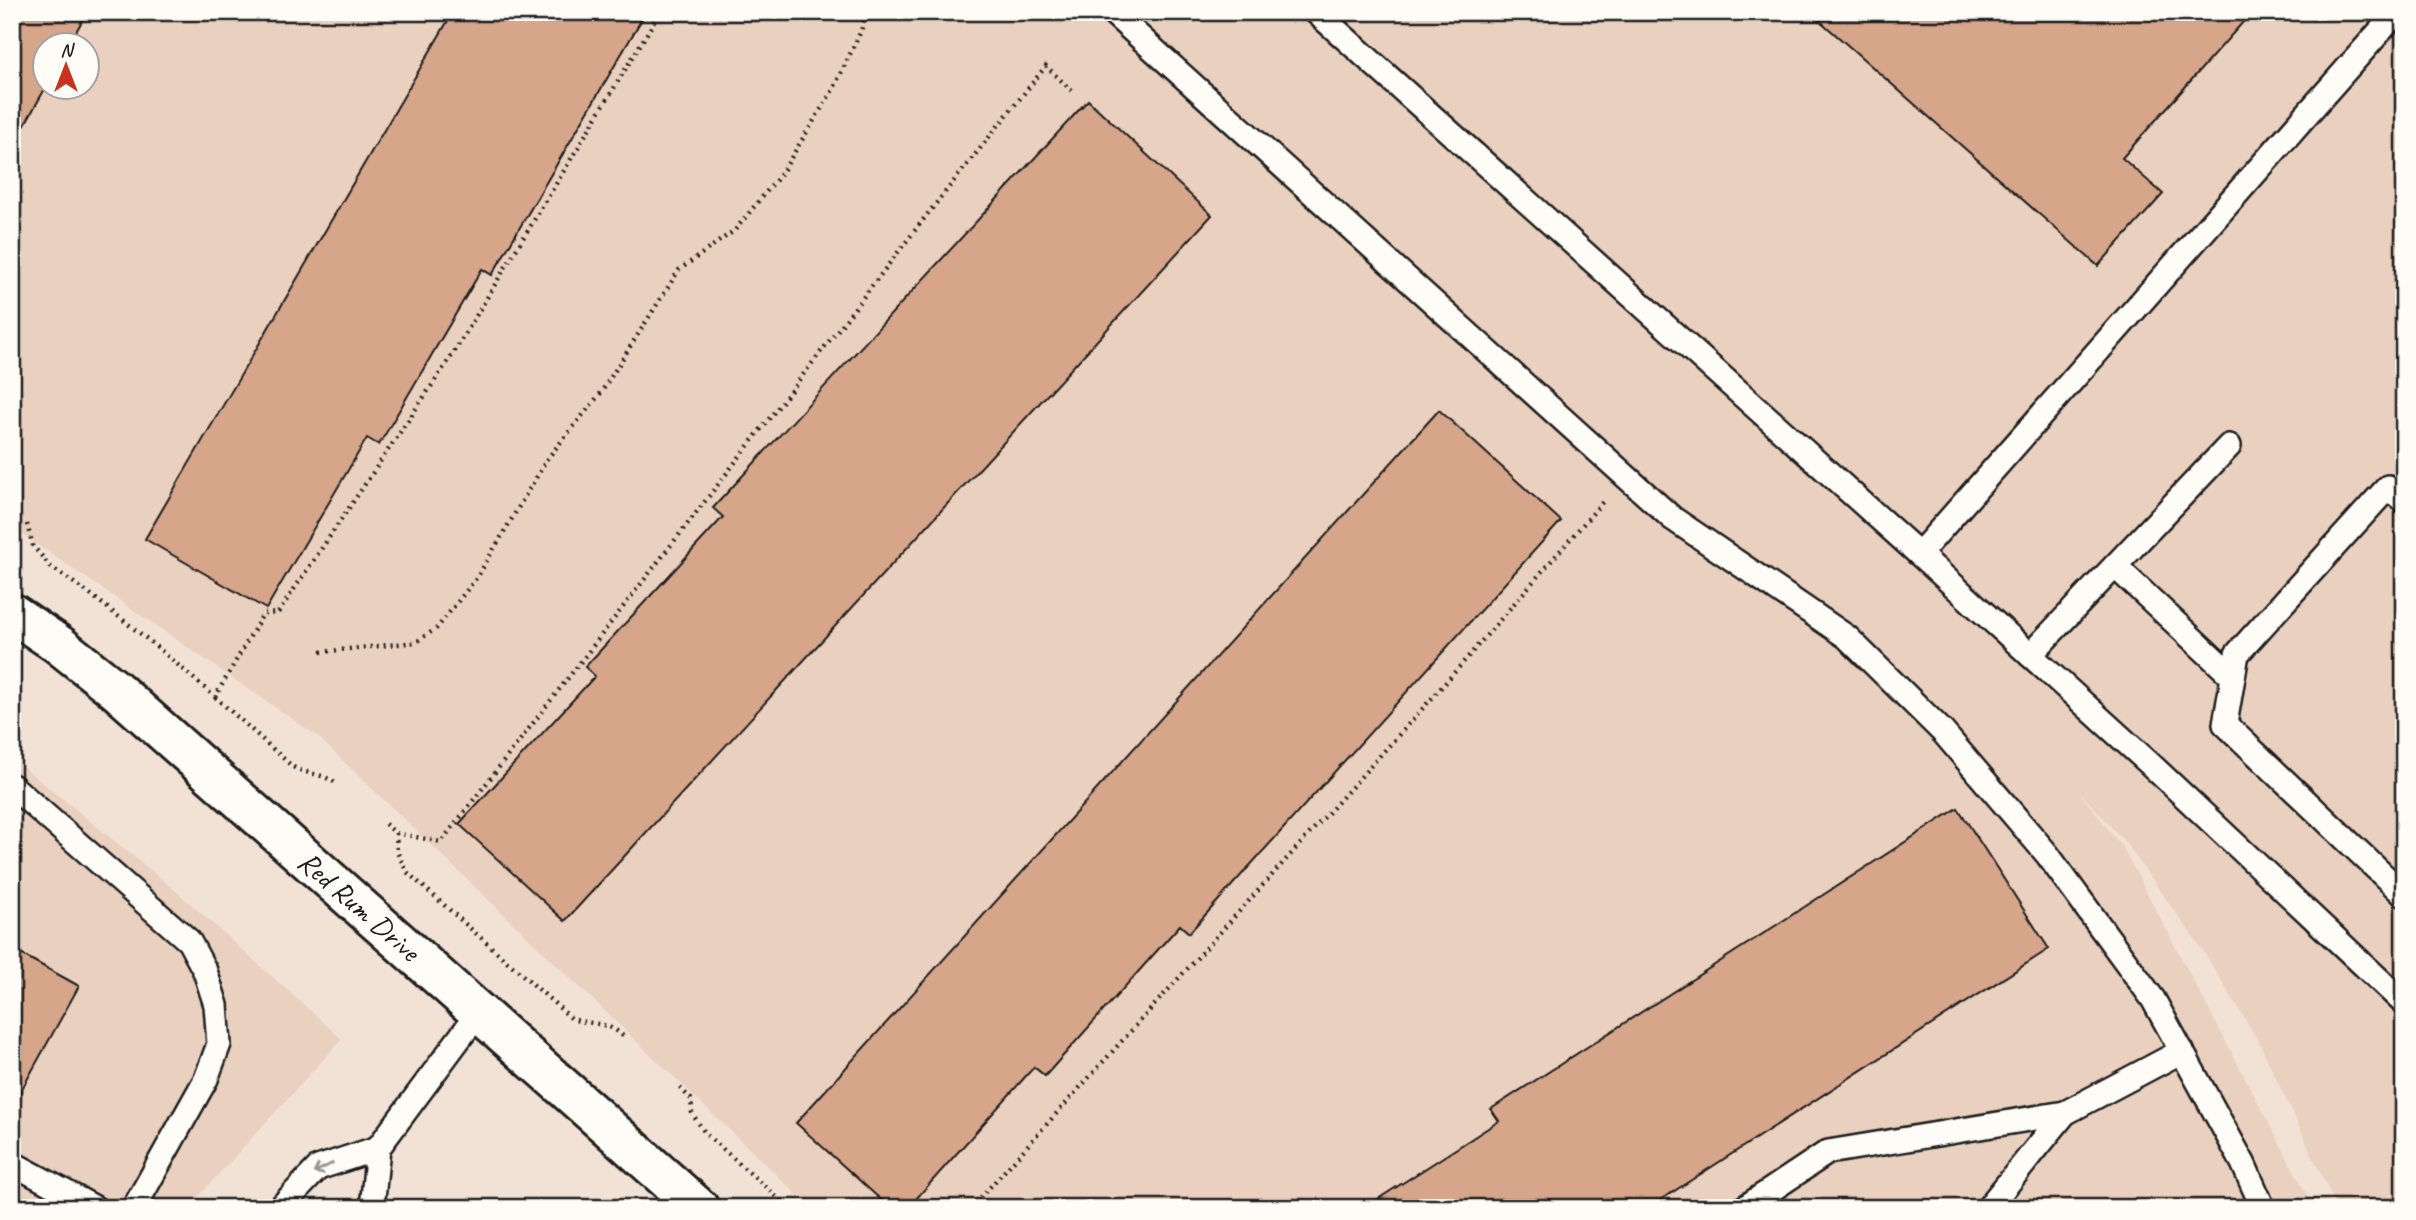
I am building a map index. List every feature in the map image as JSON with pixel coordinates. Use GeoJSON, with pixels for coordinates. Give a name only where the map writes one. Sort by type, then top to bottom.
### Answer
{"type":"FeatureCollection","features":[{"type":"Feature","properties":{"kind":"street","name":"Red Rum Drive"},"geometry":{"type":"LineString","coordinates":[[12,613],[58,644],[116,690],[699,1208]]}},
{"type":"Feature","properties":{"kind":"lane"},"geometry":{"type":"LineString","coordinates":[[1112,12],[1672,518],[1847,637],[1943,732],[2047,853],[2153,999],[2243,1163],[2263,1208]]}},
{"type":"Feature","properties":{"kind":"lane"},"geometry":{"type":"LineString","coordinates":[[1317,12],[2030,655],[2404,1003]]}},
{"type":"Feature","properties":{"kind":"lane"},"geometry":{"type":"LineString","coordinates":[[1919,554],[2397,12]]}},
{"type":"Feature","properties":{"kind":"lane"},"geometry":{"type":"LineString","coordinates":[[2030,655],[2230,446]]}},
{"type":"Feature","properties":{"kind":"lane"},"geometry":{"type":"LineString","coordinates":[[2404,501],[2388,487],[2237,654],[2225,723],[2404,895]]}},
{"type":"Feature","properties":{"kind":"lane"},"geometry":{"type":"LineString","coordinates":[[2115,566],[2233,677]]}},
{"type":"Feature","properties":{"kind":"lane"},"geometry":{"type":"LineString","coordinates":[[12,786],[189,941],[205,971],[216,1005],[219,1044],[206,1079],[134,1208]]}},
{"type":"Feature","properties":{"kind":"lane"},"geometry":{"type":"LineString","coordinates":[[372,1208],[378,1148],[479,1012]]}},
{"type":"Feature","properties":{"kind":"lane"},"geometry":{"type":"LineString","coordinates":[[1744,1208],[1828,1152],[2065,1113],[2182,1051]]}},
{"type":"Feature","properties":{"kind":"lane"},"geometry":{"type":"LineString","coordinates":[[1988,1208],[2065,1113]]}},
{"type":"Feature","properties":{"kind":"lane"},"geometry":{"type":"LineString","coordinates":[[280,1208],[318,1168],[378,1148]]}},
{"type":"Feature","properties":{"kind":"lane"},"geometry":{"type":"LineString","coordinates":[[12,1163],[95,1208]]}},
{"type":"Feature","properties":{"kind":"path"},"geometry":{"type":"LineString","coordinates":[[215,697],[263,614],[278,612],[453,354],[660,12]]}},
{"type":"Feature","properties":{"kind":"path"},"geometry":{"type":"LineString","coordinates":[[321,652],[416,642],[436,628],[478,576],[547,459],[600,394],[679,270],[735,230],[781,174],[834,88],[861,31],[866,12]]}},
{"type":"Feature","properties":{"kind":"path"},"geometry":{"type":"LineString","coordinates":[[385,824],[396,833],[441,842],[930,211],[1046,66],[1075,94]]}},
{"type":"Feature","properties":{"kind":"path"},"geometry":{"type":"LineString","coordinates":[[971,1208],[1433,696],[1625,476]]}},
{"type":"Feature","properties":{"kind":"path"},"geometry":{"type":"LineString","coordinates":[[27,524],[33,546],[51,567],[156,646],[293,767],[306,773],[327,776],[337,784]]}},
{"type":"Feature","properties":{"kind":"path"},"geometry":{"type":"LineString","coordinates":[[396,833],[397,852],[407,872],[572,1019],[587,1024],[611,1025],[623,1036]]}},
{"type":"Feature","properties":{"kind":"path"},"geometry":{"type":"LineString","coordinates":[[680,1088],[691,1099],[692,1113],[705,1133],[789,1208]]}},
{"type":"Feature","properties":{"kind":"shaded area"},"geometry":{"type":"Polygon","coordinates":[[[12,12],[2404,12],[2404,1208],[2337,1208],[2259,1042],[2202,949],[2125,842],[2078,790],[2123,848],[2314,1208],[811,1208],[317,736],[12,527],[12,12]]]}},
{"type":"Feature","properties":{"kind":"shaded area"},"geometry":{"type":"Polygon","coordinates":[[[12,758],[175,890],[342,1039],[198,1197],[210,1208],[12,1208],[12,758]]]}},
{"type":"Feature","properties":{"kind":"building"},"geometry":{"type":"Polygon","coordinates":[[[12,12],[87,12],[76,32],[32,32],[32,102],[38,102],[12,147],[12,12]]]}},
{"type":"Feature","properties":{"kind":"building"},"geometry":{"type":"Polygon","coordinates":[[[453,12],[646,12],[492,275],[482,269],[379,445],[367,438],[266,609],[145,539],[453,12]]]}},
{"type":"Feature","properties":{"kind":"building"},"geometry":{"type":"Polygon","coordinates":[[[1810,12],[2252,12],[2122,158],[2163,194],[2098,266],[1810,12]]]}},
{"type":"Feature","properties":{"kind":"building"},"geometry":{"type":"Polygon","coordinates":[[[1088,100],[1212,215],[565,921],[459,824],[595,676],[585,667],[723,517],[713,508],[1088,100]]]}},
{"type":"Feature","properties":{"kind":"building"},"geometry":{"type":"Polygon","coordinates":[[[1439,410],[1561,521],[1189,933],[1180,925],[1045,1076],[1034,1067],[908,1208],[890,1208],[796,1123],[1439,410]]]}},
{"type":"Feature","properties":{"kind":"building"},"geometry":{"type":"Polygon","coordinates":[[[1958,808],[2049,949],[1648,1208],[1364,1208],[1499,1121],[1491,1109],[1958,808]]]}},
{"type":"Feature","properties":{"kind":"building"},"geometry":{"type":"Polygon","coordinates":[[[12,949],[79,986],[12,1107],[12,949]]]}}]}
